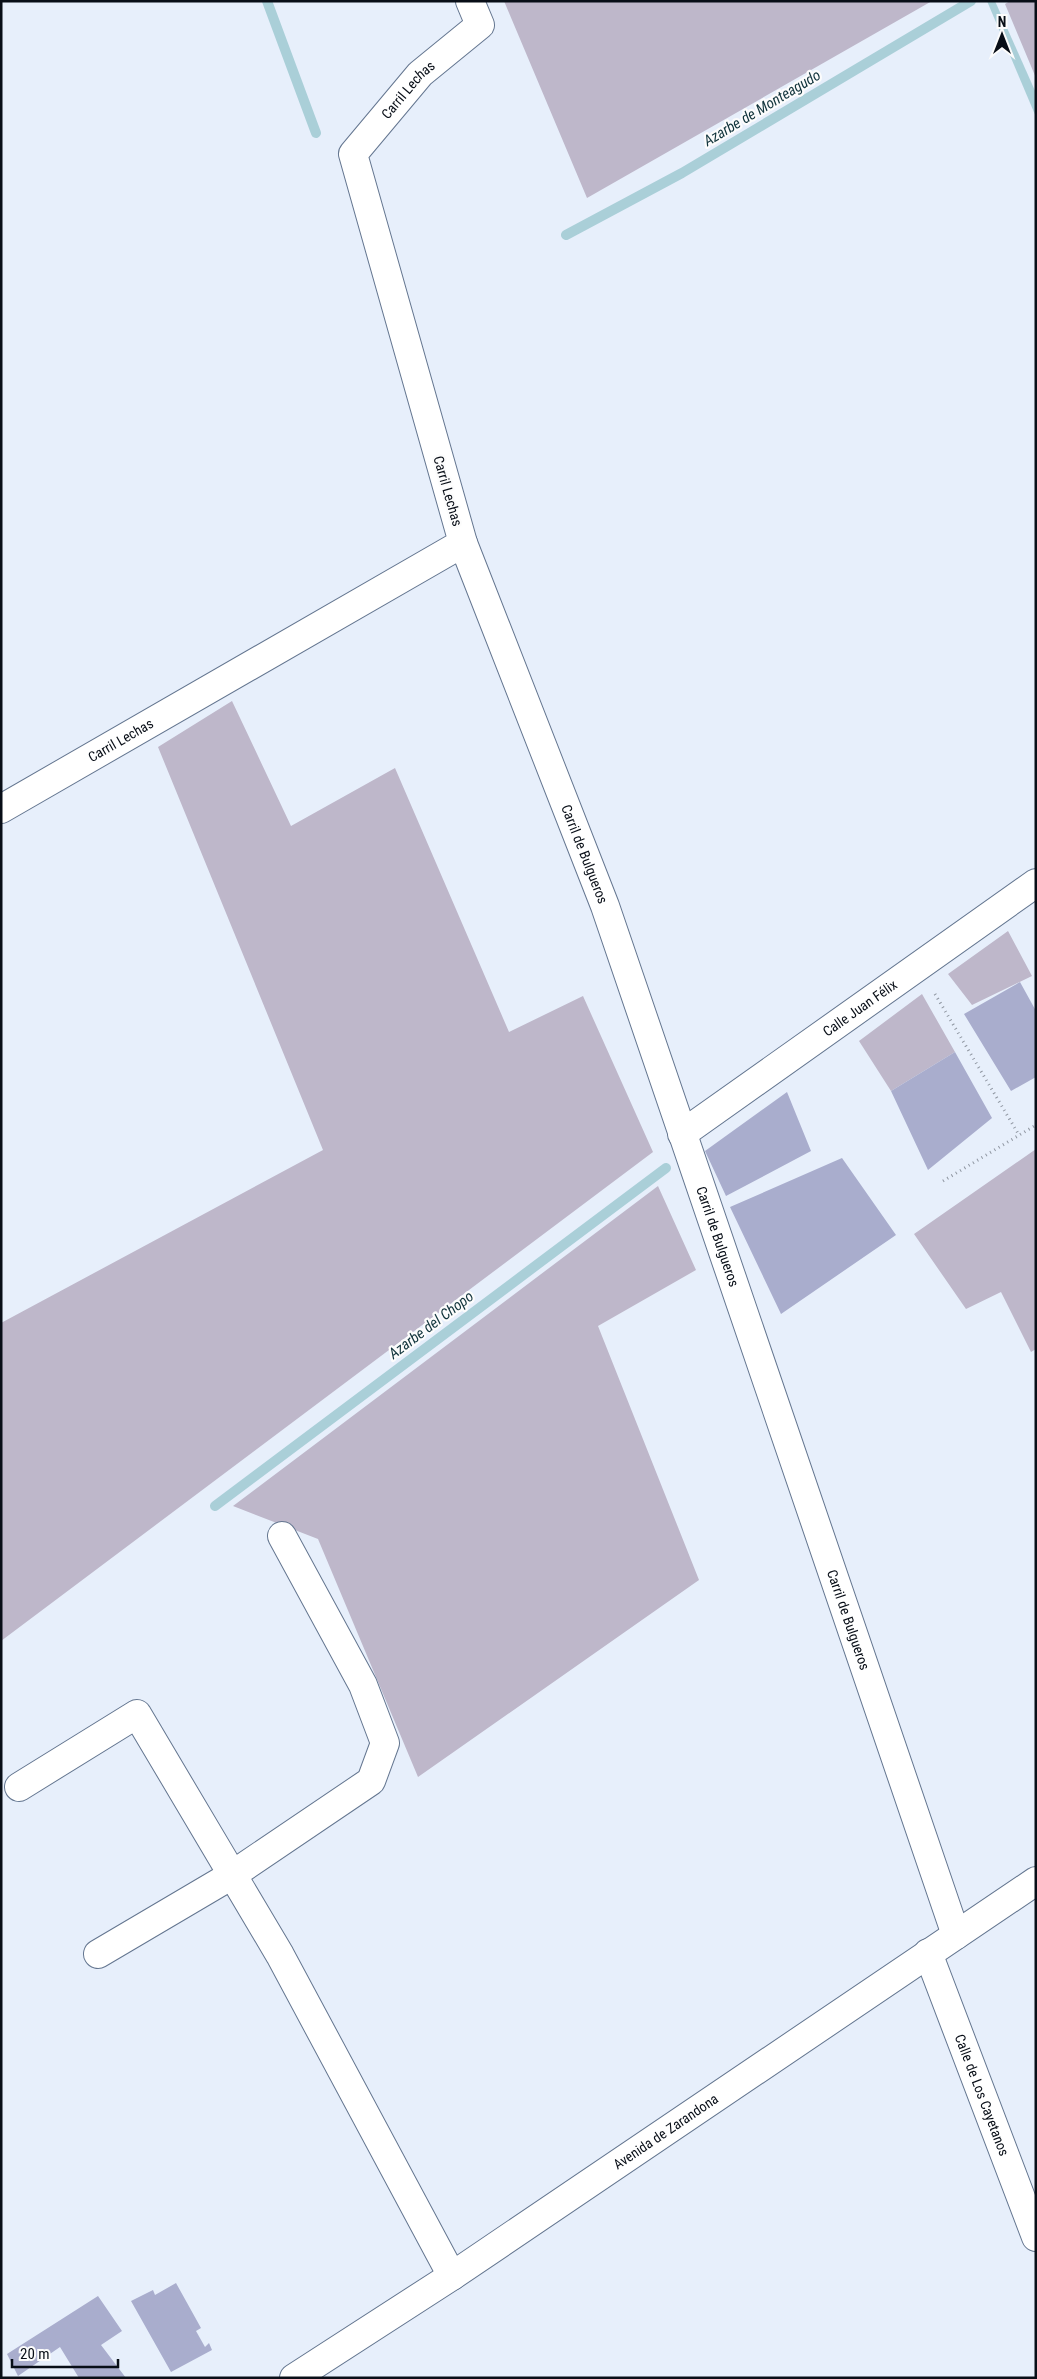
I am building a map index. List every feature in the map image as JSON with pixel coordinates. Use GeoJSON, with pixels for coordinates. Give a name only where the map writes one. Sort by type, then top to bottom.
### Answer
{"type":"FeatureCollection","features":[{"type":"Feature","properties":{"kind":"street","name":"Carril Lechas"},"geometry":{"type":"LineString","coordinates":[[1,810],[463,543],[353,154],[420,74],[480,25],[470,1]]}},
{"type":"Feature","properties":{"kind":"street","name":"Carril de Bulgueros"},"geometry":{"type":"LineString","coordinates":[[463,543],[605,906],[956,1935]]}},
{"type":"Feature","properties":{"kind":"street","name":"Calle Juan Félix"},"geometry":{"type":"LineString","coordinates":[[682,1134],[1036,883]]}},
{"type":"Feature","properties":{"kind":"street"},"geometry":{"type":"LineString","coordinates":[[98,1954],[232,1875],[371,1781],[385,1743],[363,1685],[282,1536]]}},
{"type":"Feature","properties":{"kind":"street"},"geometry":{"type":"LineString","coordinates":[[20,1786],[137,1714],[280,1955],[452,2276]]}},
{"type":"Feature","properties":{"kind":"street","name":"Avenida de Zarandona"},"geometry":{"type":"LineString","coordinates":[[294,2378],[452,2276],[1036,1881]]}},
{"type":"Feature","properties":{"kind":"street","name":"Calle de Los Cayetanos"},"geometry":{"type":"LineString","coordinates":[[928,1954],[1036,2236]]}},
{"type":"Feature","properties":{"kind":"path"},"geometry":{"type":"LineString","coordinates":[[919,966],[1019,1135]]}},
{"type":"Feature","properties":{"kind":"path"},"geometry":{"type":"LineString","coordinates":[[943,1181],[1036,1125]]}},
{"type":"Feature","properties":{"kind":"shaded area"},"geometry":{"type":"Polygon","coordinates":[[[504,1],[932,1],[587,198],[504,1]]]}},
{"type":"Feature","properties":{"kind":"shaded area"},"geometry":{"type":"Polygon","coordinates":[[[1010,1],[1036,1],[1036,78],[1005,4],[1010,1]]]}},
{"type":"Feature","properties":{"kind":"shaded area"},"geometry":{"type":"Polygon","coordinates":[[[232,701],[291,826],[395,768],[509,1032],[583,996],[653,1152],[1,1641],[1,1323],[323,1150],[158,747],[232,701]]]}},
{"type":"Feature","properties":{"kind":"shaded area"},"geometry":{"type":"Polygon","coordinates":[[[1008,931],[1032,976],[972,1005],[948,974],[1008,931]]]}},
{"type":"Feature","properties":{"kind":"shaded area"},"geometry":{"type":"Polygon","coordinates":[[[922,994],[955,1052],[891,1091],[859,1041],[922,994]]]}},
{"type":"Feature","properties":{"kind":"shaded area"},"geometry":{"type":"Polygon","coordinates":[[[1036,1149],[1036,1349],[1031,1352],[1001,1292],[966,1309],[914,1234],[1036,1149]]]}},
{"type":"Feature","properties":{"kind":"shaded area"},"geometry":{"type":"Polygon","coordinates":[[[658,1186],[696,1270],[598,1326],[699,1580],[418,1777],[318,1539],[233,1506],[658,1186]]]}},
{"type":"Feature","properties":{"kind":"water"},"geometry":{"type":"Polygon","coordinates":[[[987,1],[995,1],[1036,93],[1036,117],[987,1]]]}},
{"type":"Feature","properties":{"kind":"building"},"geometry":{"type":"Polygon","coordinates":[[[1020,982],[1036,1011],[1036,1077],[1011,1091],[964,1014],[1020,982]]]}},
{"type":"Feature","properties":{"kind":"building"},"geometry":{"type":"Polygon","coordinates":[[[955,1052],[992,1118],[928,1170],[891,1091],[955,1052]]]}},
{"type":"Feature","properties":{"kind":"building"},"geometry":{"type":"Polygon","coordinates":[[[787,1092],[811,1151],[726,1196],[705,1151],[787,1092]]]}},
{"type":"Feature","properties":{"kind":"building"},"geometry":{"type":"Polygon","coordinates":[[[842,1158],[896,1235],[781,1314],[730,1207],[842,1158]]]}},
{"type":"Feature","properties":{"kind":"building"},"geometry":{"type":"Polygon","coordinates":[[[176,2283],[201,2328],[196,2331],[205,2347],[209,2343],[212,2350],[171,2372],[131,2301],[153,2290],[155,2295],[176,2283]]]}},
{"type":"Feature","properties":{"kind":"building"},"geometry":{"type":"Polygon","coordinates":[[[98,2296],[122,2331],[101,2345],[126,2378],[79,2378],[60,2347],[18,2376],[7,2354],[98,2296]]]}},
{"type":"Feature","properties":{"kind":"waterway","name":"Azarbe de Monteagudo"},"geometry":{"type":"LineString","coordinates":[[267,1],[316,133]]}},
{"type":"Feature","properties":{"kind":"waterway","name":"Azarbe de Monteagudo"},"geometry":{"type":"LineString","coordinates":[[566,235],[682,173],[971,1]]}},
{"type":"Feature","properties":{"kind":"waterway","name":"Azarbe del Chopo"},"geometry":{"type":"LineString","coordinates":[[215,1506],[666,1168]]}}]}
